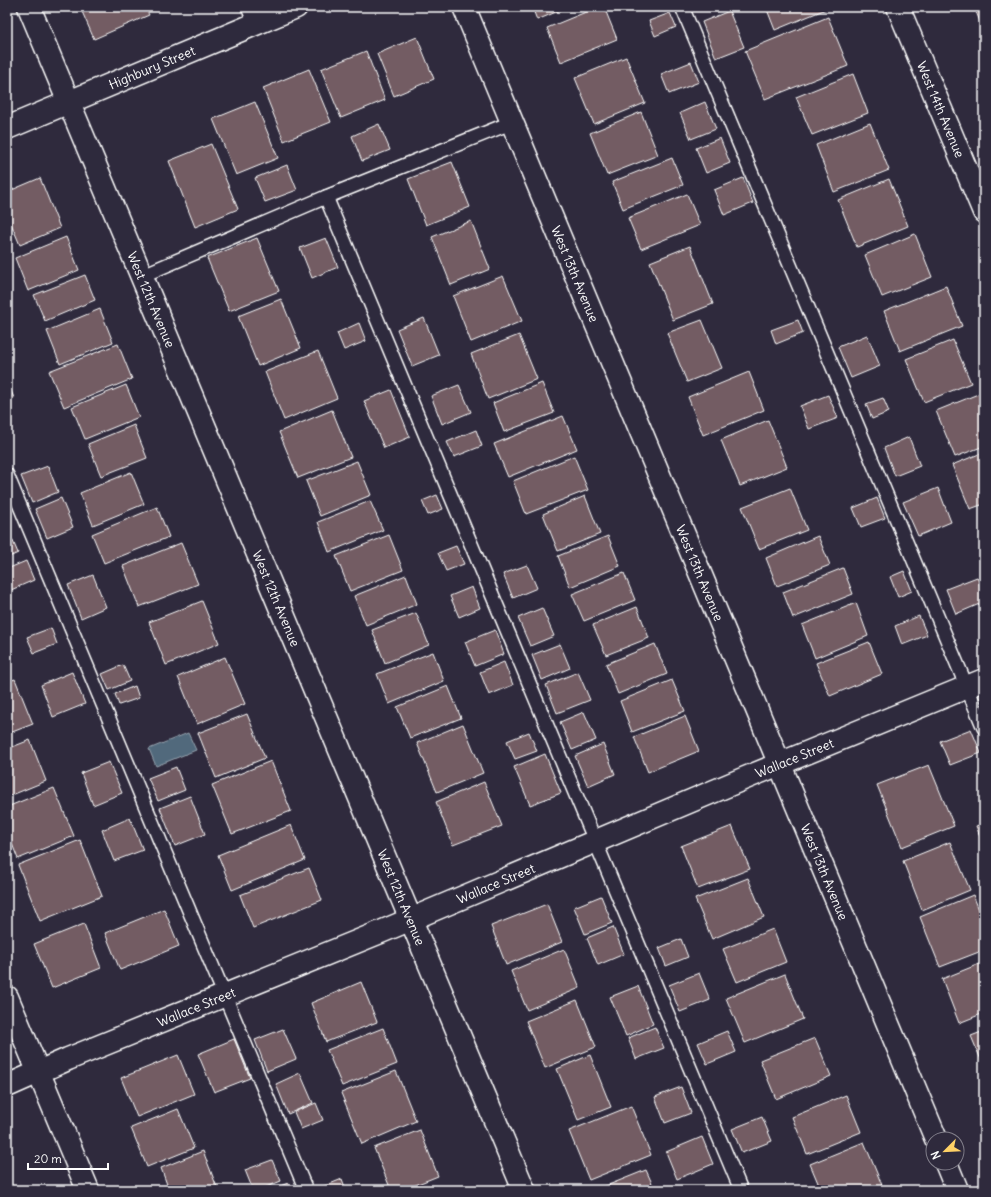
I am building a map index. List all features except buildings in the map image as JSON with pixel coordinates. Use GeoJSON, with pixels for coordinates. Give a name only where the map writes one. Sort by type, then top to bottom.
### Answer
{"type":"FeatureCollection","features":[{"type":"Feature","properties":{"kind":"street","name":"West 12th Avenue"},"geometry":{"type":"LineString","coordinates":[[29,7],[524,1190]]}},
{"type":"Feature","properties":{"kind":"street","name":"Highbury Street"},"geometry":{"type":"LineString","coordinates":[[7,128],[69,102],[252,16],[296,7]]}},
{"type":"Feature","properties":{"kind":"street","name":"West 13th Avenue"},"geometry":{"type":"LineString","coordinates":[[464,7],[933,1131]]}},
{"type":"Feature","properties":{"kind":"street","name":"West 14th Avenue"},"geometry":{"type":"LineString","coordinates":[[898,7],[984,212]]}},
{"type":"Feature","properties":{"kind":"street","name":"Wallace Street"},"geometry":{"type":"LineString","coordinates":[[7,1086],[411,920],[780,764],[976,684]]}},
{"type":"Feature","properties":{"kind":"street"},"geometry":{"type":"LineString","coordinates":[[7,997],[88,1190]]}},
{"type":"Feature","properties":{"kind":"street"},"geometry":{"type":"LineString","coordinates":[[949,1171],[957,1190]]}},
{"type":"Feature","properties":{"kind":"lane"},"geometry":{"type":"LineString","coordinates":[[682,7],[976,684],[984,728]]}},
{"type":"Feature","properties":{"kind":"lane"},"geometry":{"type":"LineString","coordinates":[[141,276],[326,197],[513,122]]}},
{"type":"Feature","properties":{"kind":"lane"},"geometry":{"type":"LineString","coordinates":[[326,197],[741,1190]]}},
{"type":"Feature","properties":{"kind":"lane"},"geometry":{"type":"LineString","coordinates":[[7,475],[306,1190]]}},
{"type":"Feature","properties":{"kind":"water"},"geometry":{"type":"Polygon","coordinates":[[[188,733],[196,750],[156,766],[149,749],[188,733]]]}}]}
